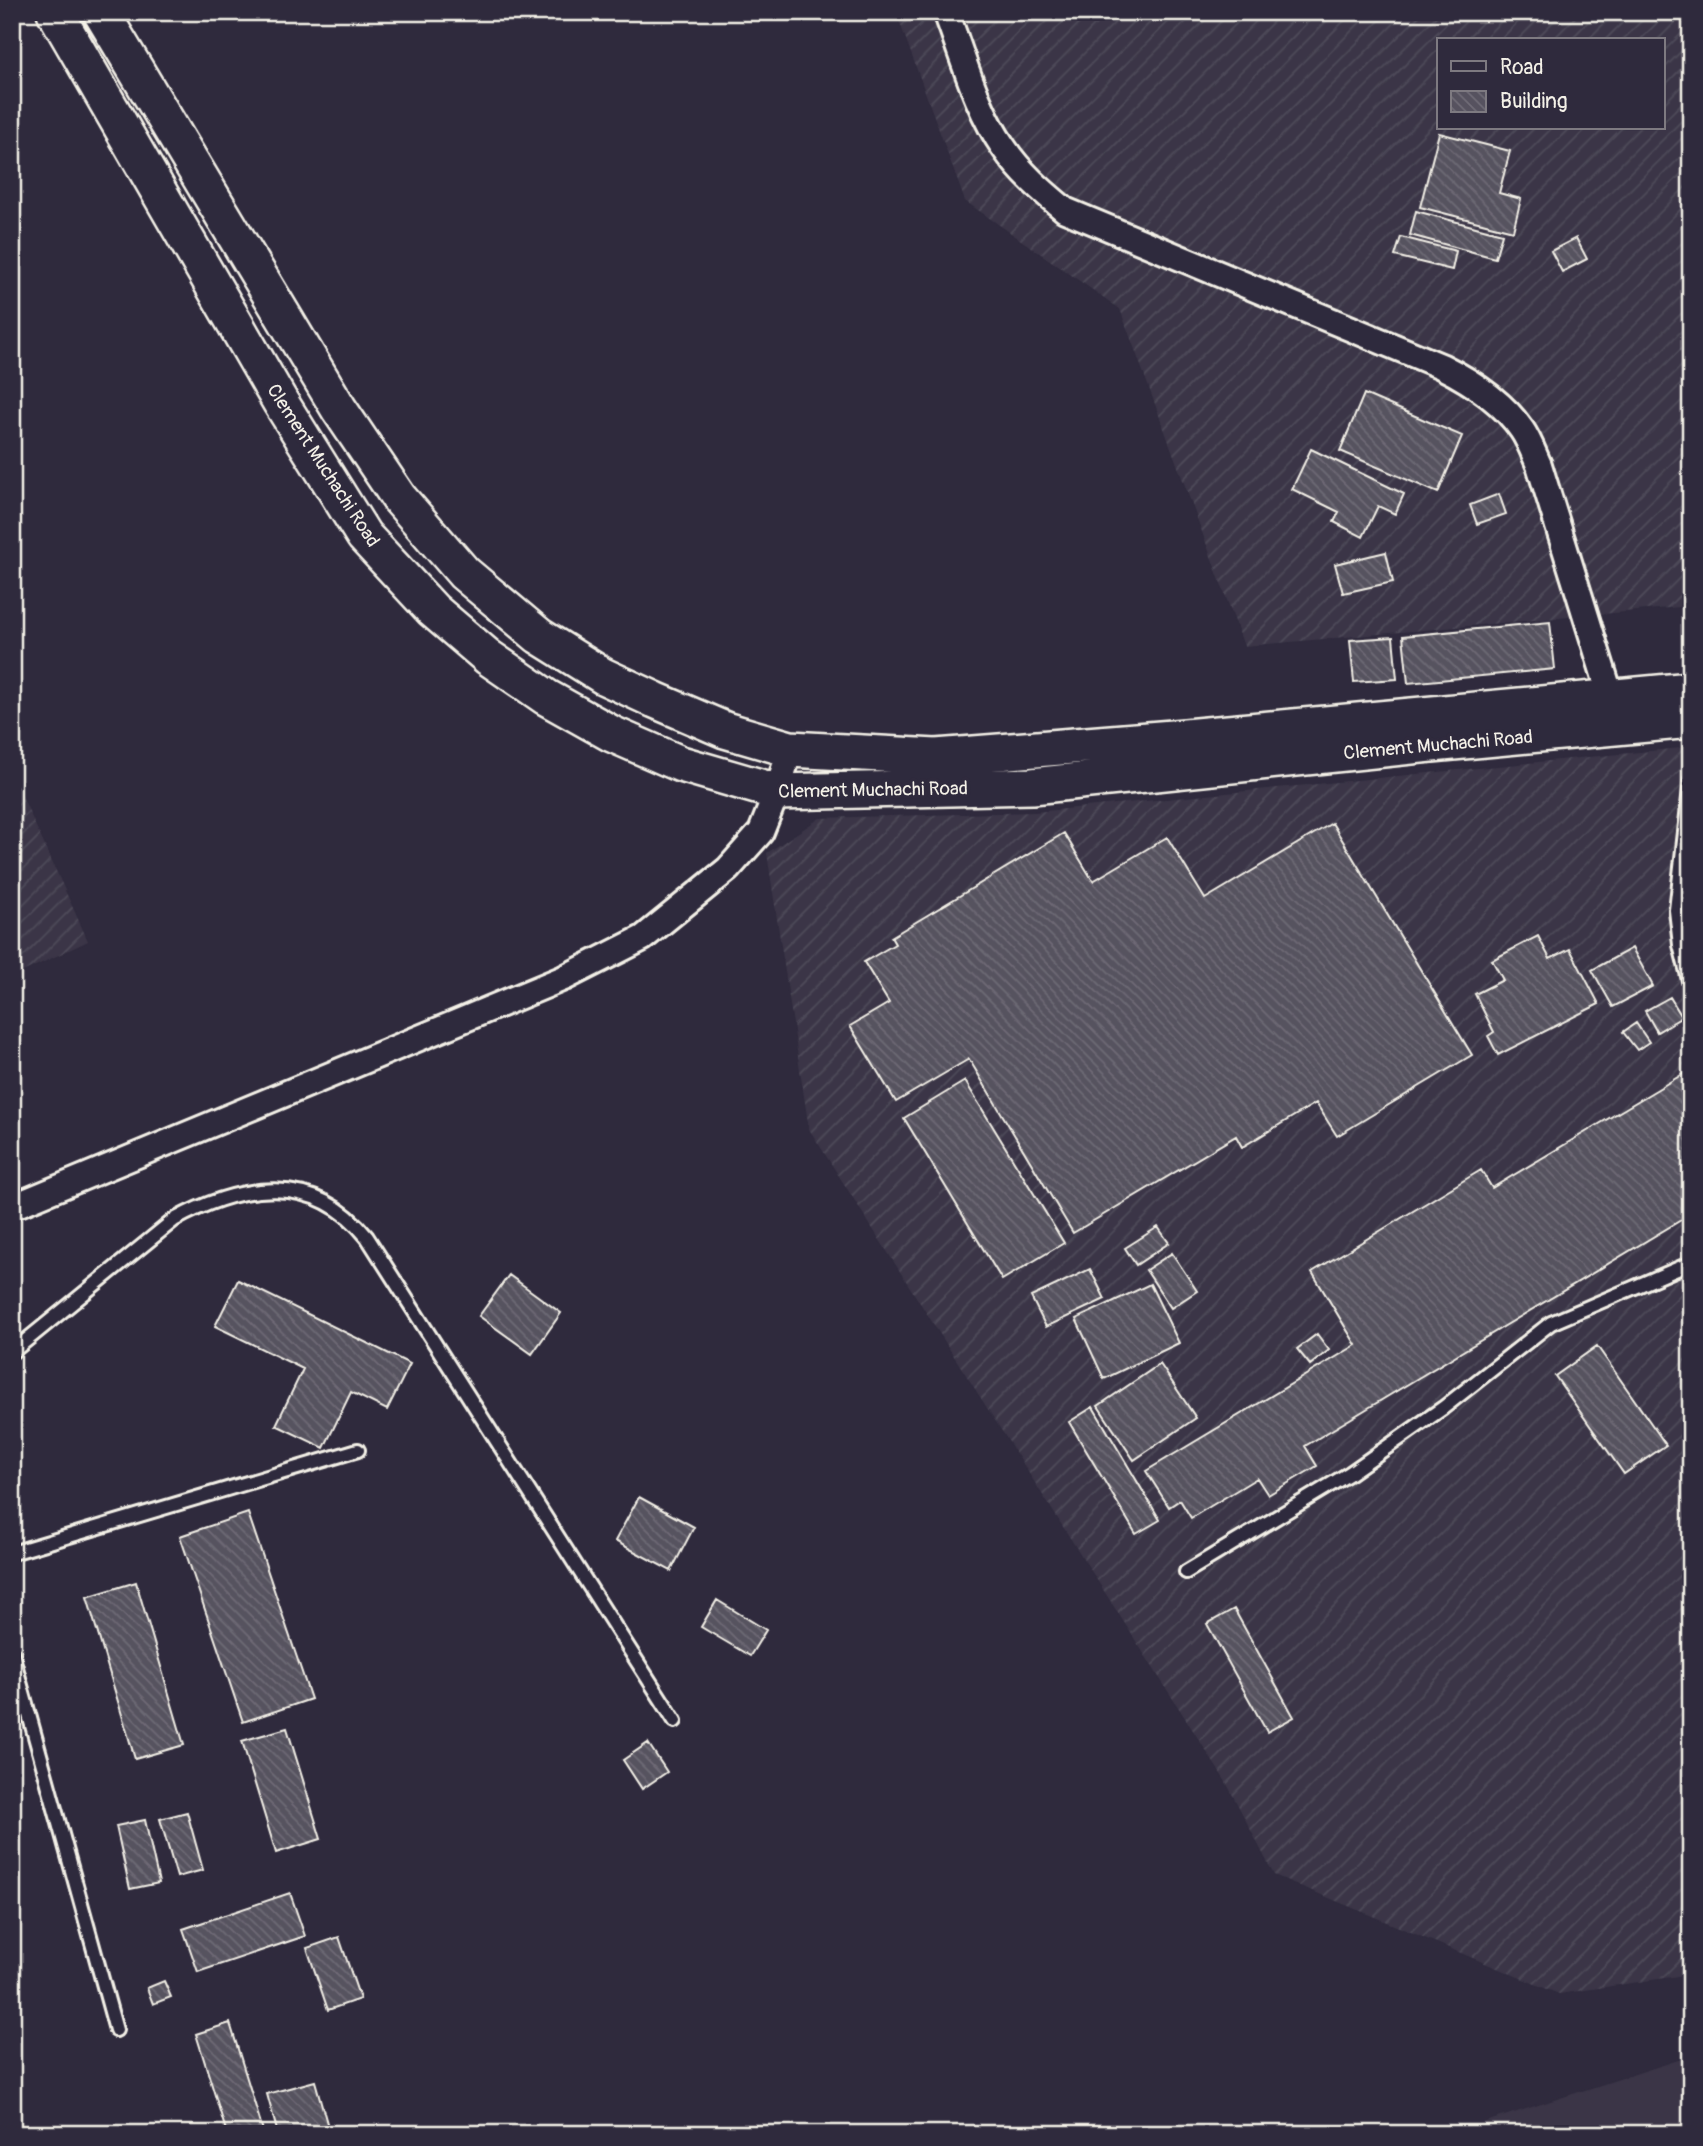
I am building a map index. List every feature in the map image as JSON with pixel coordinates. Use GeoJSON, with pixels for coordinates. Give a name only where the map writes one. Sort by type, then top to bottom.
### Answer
{"type":"FeatureCollection","features":[{"type":"Feature","properties":{"kind":"main road","name":"Clement Muchachi Road"},"geometry":{"type":"LineString","coordinates":[[101,12],[339,409],[400,498],[464,573],[539,636],[603,676],[726,730],[790,749],[936,757],[1185,737],[1616,712],[1691,720]]}},
{"type":"Feature","properties":{"kind":"main road","name":"Clement Muchachi Road"},"geometry":{"type":"LineString","coordinates":[[61,14],[281,403],[364,536],[433,610],[488,657],[546,697],[612,734],[681,764],[777,792],[1032,786],[1421,745],[1616,712],[1691,690]]}},
{"type":"Feature","properties":{"kind":"street"},"geometry":{"type":"LineString","coordinates":[[946,12],[982,108],[1004,148],[1036,186],[1065,210],[1441,366],[1466,379],[1494,401],[1522,430],[1539,465],[1616,712]]}},
{"type":"Feature","properties":{"kind":"street"},"geometry":{"type":"LineString","coordinates":[[12,1207],[564,978],[643,938],[728,869],[761,832],[790,749]]}},
{"type":"Feature","properties":{"kind":"lane"},"geometry":{"type":"LineString","coordinates":[[1691,780],[1676,910],[1680,945],[1691,988]]}},
{"type":"Feature","properties":{"kind":"lane"},"geometry":{"type":"LineString","coordinates":[[12,1352],[174,1220],[203,1204],[232,1194],[286,1190],[332,1206],[353,1220],[367,1237],[675,1721]]}},
{"type":"Feature","properties":{"kind":"lane"},"geometry":{"type":"LineString","coordinates":[[1186,1572],[1350,1473],[1443,1408],[1551,1323],[1691,1262]]}},
{"type":"Feature","properties":{"kind":"lane"},"geometry":{"type":"LineString","coordinates":[[12,1553],[358,1450]]}},
{"type":"Feature","properties":{"kind":"lane"},"geometry":{"type":"LineString","coordinates":[[12,1653],[116,2030]]}},
{"type":"Feature","properties":{"kind":"shaded area"},"geometry":{"type":"Polygon","coordinates":[[[896,12],[1691,12],[1691,606],[1244,646],[1120,309],[965,201],[896,12]]]}},
{"type":"Feature","properties":{"kind":"shaded area"},"geometry":{"type":"Polygon","coordinates":[[[1691,747],[1691,1974],[1559,1994],[1274,1875],[1226,1782],[809,1129],[767,853],[820,818],[1035,812],[1691,747]]]}},
{"type":"Feature","properties":{"kind":"shaded area"},"geometry":{"type":"Polygon","coordinates":[[[12,774],[88,941],[12,977],[12,774]]]}},
{"type":"Feature","properties":{"kind":"shaded area"},"geometry":{"type":"Polygon","coordinates":[[[1691,2056],[1691,2134],[1448,2134],[1691,2056]]]}},
{"type":"Feature","properties":{"kind":"building"},"geometry":{"type":"Polygon","coordinates":[[[1439,133],[1510,151],[1499,193],[1521,199],[1513,231],[1420,207],[1439,133]]]}},
{"type":"Feature","properties":{"kind":"building"},"geometry":{"type":"Polygon","coordinates":[[[1416,211],[1502,234],[1495,258],[1410,235],[1416,211]]]}},
{"type":"Feature","properties":{"kind":"building"},"geometry":{"type":"Polygon","coordinates":[[[1401,237],[1456,251],[1452,270],[1395,256],[1401,237]]]}},
{"type":"Feature","properties":{"kind":"building"},"geometry":{"type":"Polygon","coordinates":[[[1576,238],[1587,259],[1562,272],[1551,251],[1576,238]]]}},
{"type":"Feature","properties":{"kind":"building"},"geometry":{"type":"Polygon","coordinates":[[[1364,394],[1462,436],[1438,493],[1340,451],[1364,394]]]}},
{"type":"Feature","properties":{"kind":"building"},"geometry":{"type":"Polygon","coordinates":[[[1311,449],[1404,494],[1395,514],[1378,506],[1363,537],[1334,522],[1339,512],[1292,489],[1311,449]]]}},
{"type":"Feature","properties":{"kind":"building"},"geometry":{"type":"Polygon","coordinates":[[[1499,494],[1506,514],[1477,524],[1470,505],[1499,494]]]}},
{"type":"Feature","properties":{"kind":"building"},"geometry":{"type":"Polygon","coordinates":[[[1386,552],[1393,582],[1343,593],[1335,564],[1386,552]]]}},
{"type":"Feature","properties":{"kind":"building"},"geometry":{"type":"Polygon","coordinates":[[[1550,622],[1555,669],[1408,683],[1403,636],[1550,622]]]}},
{"type":"Feature","properties":{"kind":"building"},"geometry":{"type":"Polygon","coordinates":[[[1393,637],[1397,679],[1354,682],[1350,640],[1393,637]]]}},
{"type":"Feature","properties":{"kind":"building"},"geometry":{"type":"Polygon","coordinates":[[[1332,823],[1472,1055],[1337,1136],[1316,1103],[1242,1147],[1236,1136],[1073,1233],[969,1059],[896,1102],[850,1026],[889,1003],[864,962],[895,944],[891,937],[1064,833],[1093,881],[1167,837],[1205,899],[1332,823]]]}},
{"type":"Feature","properties":{"kind":"building"},"geometry":{"type":"Polygon","coordinates":[[[1538,936],[1550,959],[1570,949],[1599,1004],[1498,1055],[1488,1036],[1494,1032],[1475,994],[1503,980],[1492,960],[1538,936]]]}},
{"type":"Feature","properties":{"kind":"building"},"geometry":{"type":"Polygon","coordinates":[[[1632,948],[1653,986],[1613,1007],[1592,970],[1632,948]]]}},
{"type":"Feature","properties":{"kind":"building"},"geometry":{"type":"Polygon","coordinates":[[[1670,997],[1682,1017],[1657,1032],[1645,1011],[1670,997]]]}},
{"type":"Feature","properties":{"kind":"building"},"geometry":{"type":"Polygon","coordinates":[[[1636,1023],[1649,1042],[1637,1050],[1623,1032],[1636,1023]]]}},
{"type":"Feature","properties":{"kind":"building"},"geometry":{"type":"Polygon","coordinates":[[[1688,1071],[1691,1076],[1691,1214],[1305,1446],[1317,1466],[1268,1495],[1257,1478],[1191,1518],[1180,1500],[1169,1507],[1146,1471],[1356,1345],[1312,1272],[1481,1170],[1492,1188],[1688,1071]]]}},
{"type":"Feature","properties":{"kind":"building"},"geometry":{"type":"Polygon","coordinates":[[[965,1081],[1064,1243],[1002,1280],[904,1118],[965,1081]]]}},
{"type":"Feature","properties":{"kind":"building"},"geometry":{"type":"Polygon","coordinates":[[[1158,1227],[1169,1243],[1136,1265],[1125,1248],[1158,1227]]]}},
{"type":"Feature","properties":{"kind":"building"},"geometry":{"type":"Polygon","coordinates":[[[1172,1253],[1197,1291],[1171,1308],[1146,1270],[1172,1253]]]}},
{"type":"Feature","properties":{"kind":"building"},"geometry":{"type":"Polygon","coordinates":[[[1090,1269],[1105,1299],[1046,1327],[1031,1297],[1090,1269]]]}},
{"type":"Feature","properties":{"kind":"building"},"geometry":{"type":"Polygon","coordinates":[[[509,1275],[561,1313],[532,1354],[479,1316],[509,1275]]]}},
{"type":"Feature","properties":{"kind":"building"},"geometry":{"type":"Polygon","coordinates":[[[238,1280],[410,1364],[387,1410],[351,1392],[324,1448],[276,1425],[303,1369],[215,1326],[238,1280]]]}},
{"type":"Feature","properties":{"kind":"building"},"geometry":{"type":"Polygon","coordinates":[[[1150,1284],[1179,1343],[1104,1379],[1076,1319],[1150,1284]]]}},
{"type":"Feature","properties":{"kind":"building"},"geometry":{"type":"Polygon","coordinates":[[[1317,1334],[1329,1350],[1310,1365],[1297,1349],[1317,1334]]]}},
{"type":"Feature","properties":{"kind":"building"},"geometry":{"type":"Polygon","coordinates":[[[1597,1346],[1666,1445],[1624,1474],[1555,1376],[1597,1346]]]}},
{"type":"Feature","properties":{"kind":"building"},"geometry":{"type":"Polygon","coordinates":[[[1160,1364],[1196,1418],[1134,1460],[1098,1406],[1160,1364]]]}},
{"type":"Feature","properties":{"kind":"building"},"geometry":{"type":"Polygon","coordinates":[[[1093,1407],[1160,1520],[1136,1534],[1069,1422],[1093,1407]]]}},
{"type":"Feature","properties":{"kind":"building"},"geometry":{"type":"Polygon","coordinates":[[[639,1497],[694,1527],[671,1571],[615,1541],[639,1497]]]}},
{"type":"Feature","properties":{"kind":"building"},"geometry":{"type":"Polygon","coordinates":[[[248,1513],[311,1699],[243,1722],[180,1536],[248,1513]]]}},
{"type":"Feature","properties":{"kind":"building"},"geometry":{"type":"Polygon","coordinates":[[[136,1582],[184,1745],[135,1759],[87,1597],[136,1582]]]}},
{"type":"Feature","properties":{"kind":"building"},"geometry":{"type":"Polygon","coordinates":[[[717,1600],[766,1630],[750,1656],[701,1627],[717,1600]]]}},
{"type":"Feature","properties":{"kind":"building"},"geometry":{"type":"Polygon","coordinates":[[[1234,1609],[1294,1717],[1267,1732],[1207,1624],[1234,1609]]]}},
{"type":"Feature","properties":{"kind":"building"},"geometry":{"type":"Polygon","coordinates":[[[287,1728],[321,1839],[276,1853],[242,1741],[287,1728]]]}},
{"type":"Feature","properties":{"kind":"building"},"geometry":{"type":"Polygon","coordinates":[[[648,1743],[667,1772],[642,1789],[623,1760],[648,1743]]]}},
{"type":"Feature","properties":{"kind":"building"},"geometry":{"type":"Polygon","coordinates":[[[187,1812],[203,1870],[177,1877],[160,1819],[187,1812]]]}},
{"type":"Feature","properties":{"kind":"building"},"geometry":{"type":"Polygon","coordinates":[[[145,1820],[159,1883],[130,1889],[116,1826],[145,1820]]]}},
{"type":"Feature","properties":{"kind":"building"},"geometry":{"type":"Polygon","coordinates":[[[290,1893],[305,1936],[198,1972],[183,1929],[290,1893]]]}},
{"type":"Feature","properties":{"kind":"building"},"geometry":{"type":"Polygon","coordinates":[[[339,1937],[360,1999],[328,2010],[307,1948],[339,1937]]]}},
{"type":"Feature","properties":{"kind":"building"},"geometry":{"type":"Polygon","coordinates":[[[164,1981],[171,1997],[153,2004],[147,1988],[164,1981]]]}},
{"type":"Feature","properties":{"kind":"building"},"geometry":{"type":"Polygon","coordinates":[[[230,2023],[264,2134],[227,2134],[196,2034],[230,2023]]]}},
{"type":"Feature","properties":{"kind":"building"},"geometry":{"type":"Polygon","coordinates":[[[315,2081],[330,2134],[278,2134],[267,2094],[315,2081]]]}}]}
